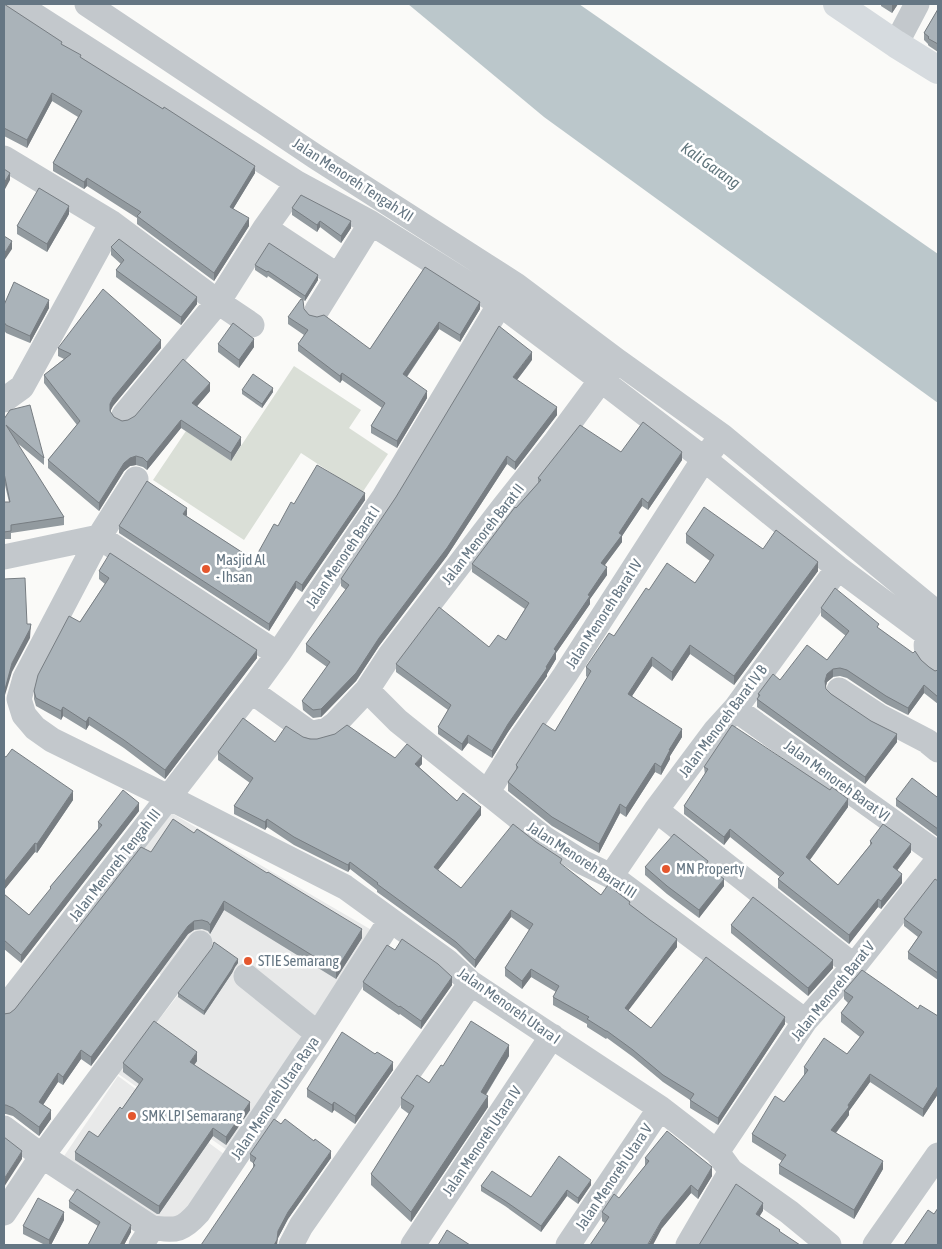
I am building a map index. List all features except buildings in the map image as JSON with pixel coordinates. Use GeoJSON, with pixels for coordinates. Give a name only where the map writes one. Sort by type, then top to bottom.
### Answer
{"type":"FeatureCollection","features":[{"type":"Feature","properties":{"kind":"main road"},"geometry":{"type":"LineString","coordinates":[[837,4],[938,70]]}},
{"type":"Feature","properties":{"kind":"street"},"geometry":{"type":"LineString","coordinates":[[17,4],[297,183],[371,223],[500,304],[704,459],[838,568],[936,627],[926,646],[929,657],[938,664]]}},
{"type":"Feature","properties":{"kind":"street","name":"Jalan Menoreh Tengah XII"},"geometry":{"type":"LineString","coordinates":[[87,4],[316,157],[516,285],[722,436],[936,627]]}},
{"type":"Feature","properties":{"kind":"street"},"geometry":{"type":"LineString","coordinates":[[896,44],[917,4]]}},
{"type":"Feature","properties":{"kind":"street"},"geometry":{"type":"LineString","coordinates":[[4,158],[112,223],[252,326]]}},
{"type":"Feature","properties":{"kind":"street"},"geometry":{"type":"LineString","coordinates":[[124,415],[218,302],[297,183]]}},
{"type":"Feature","properties":{"kind":"street"},"geometry":{"type":"LineString","coordinates":[[4,400],[22,387],[112,223]]}},
{"type":"Feature","properties":{"kind":"street"},"geometry":{"type":"LineString","coordinates":[[317,310],[371,223]]}},
{"type":"Feature","properties":{"kind":"street"},"geometry":{"type":"LineString","coordinates":[[266,228],[338,276]]}},
{"type":"Feature","properties":{"kind":"street","name":"Jalan Menoreh Barat I"},"geometry":{"type":"LineString","coordinates":[[168,797],[278,654],[384,497],[500,304]]}},
{"type":"Feature","properties":{"kind":"street","name":"Jalan Menoreh Barat II"},"geometry":{"type":"LineString","coordinates":[[250,691],[307,731],[314,733],[327,730],[335,724],[367,690],[390,655],[504,505],[556,441],[616,360]]}},
{"type":"Feature","properties":{"kind":"street","name":"Jalan Menoreh Barat IV"},"geometry":{"type":"LineString","coordinates":[[487,793],[704,459],[722,436]]}},
{"type":"Feature","properties":{"kind":"street","name":"Jalan Menoreh Tengah III"},"geometry":{"type":"LineString","coordinates":[[7,999],[168,797],[52,740],[14,711],[25,678],[99,537],[136,479]]}},
{"type":"Feature","properties":{"kind":"street"},"geometry":{"type":"LineString","coordinates":[[4,556],[99,537],[278,654]]}},
{"type":"Feature","properties":{"kind":"street","name":"Jalan Menoreh Barat IV B"},"geometry":{"type":"LineString","coordinates":[[611,876],[656,810],[715,731],[735,709],[838,568]]}},
{"type":"Feature","properties":{"kind":"street","name":"Jalan Menoreh Barat III"},"geometry":{"type":"LineString","coordinates":[[367,690],[398,721],[544,838],[582,862],[611,876],[805,1022]]}},
{"type":"Feature","properties":{"kind":"street"},"geometry":{"type":"LineString","coordinates":[[839,690],[879,716],[927,741],[938,750]]}},
{"type":"Feature","properties":{"kind":"street","name":"Jalan Menoreh Barat VI"},"geometry":{"type":"LineString","coordinates":[[735,709],[938,854]]}},
{"type":"Feature","properties":{"kind":"street","name":"Jalan Menoreh Utara I"},"geometry":{"type":"LineString","coordinates":[[168,797],[345,887],[447,961],[471,983],[660,1108],[828,1245]]}},
{"type":"Feature","properties":{"kind":"street"},"geometry":{"type":"LineString","coordinates":[[656,810],[854,966]]}},
{"type":"Feature","properties":{"kind":"street","name":"Jalan Menoreh Barat V"},"geometry":{"type":"LineString","coordinates":[[688,1245],[724,1162],[805,1022],[854,966],[938,860]]}},
{"type":"Feature","properties":{"kind":"street","name":"Jalan Menoreh Utara Raya"},"geometry":{"type":"LineString","coordinates":[[146,1236],[179,1229],[189,1224],[198,1213],[318,1034],[390,921]]}},
{"type":"Feature","properties":{"kind":"street"},"geometry":{"type":"LineString","coordinates":[[4,1213],[42,1156],[200,943]]}},
{"type":"Feature","properties":{"kind":"street"},"geometry":{"type":"LineString","coordinates":[[246,976],[318,1034]]}},
{"type":"Feature","properties":{"kind":"street"},"geometry":{"type":"LineString","coordinates":[[291,1245],[301,1226],[471,983]]}},
{"type":"Feature","properties":{"kind":"street","name":"Jalan Menoreh Utara IV"},"geometry":{"type":"LineString","coordinates":[[413,1245],[552,1036]]}},
{"type":"Feature","properties":{"kind":"street","name":"Jalan Menoreh Utara V"},"geometry":{"type":"LineString","coordinates":[[568,1245],[660,1108]]}},
{"type":"Feature","properties":{"kind":"street"},"geometry":{"type":"LineString","coordinates":[[4,1128],[146,1236]]}},
{"type":"Feature","properties":{"kind":"street"},"geometry":{"type":"LineString","coordinates":[[875,1245],[938,1155]]}},
{"type":"Feature","properties":{"kind":"shaded area"},"geometry":{"type":"Polygon","coordinates":[[[294,366],[361,410],[349,428],[388,454],[362,493],[301,453],[244,540],[153,480],[186,431],[231,461],[294,366]]]}},
{"type":"Feature","properties":{"kind":"shaded area","name":"STIE Semarang"},"geometry":{"type":"Polygon","coordinates":[[[168,811],[375,932],[234,1155],[117,1073],[150,1022],[157,1022],[182,990],[83,920],[168,811]]]}},
{"type":"Feature","properties":{"kind":"shaded area","name":"SMK LPI Semarang"},"geometry":{"type":"Polygon","coordinates":[[[118,1076],[228,1157],[180,1226],[152,1223],[58,1165],[118,1076]]]}},
{"type":"Feature","properties":{"kind":"water","name":"Kali Garang"},"geometry":{"type":"Polygon","coordinates":[[[408,4],[579,4],[938,254],[938,403],[544,117],[408,4]]]}},
{"type":"Feature","properties":{"kind":"place","name":"Masjid Al - Ihsan"},"geometry":{"type":"Point","coordinates":[206,569]}},
{"type":"Feature","properties":{"kind":"place","name":"MN Property"},"geometry":{"type":"Point","coordinates":[666,869]}},
{"type":"Feature","properties":{"kind":"place","name":"STIE Semarang"},"geometry":{"type":"Point","coordinates":[248,961]}},
{"type":"Feature","properties":{"kind":"place","name":"SMK LPI Semarang"},"geometry":{"type":"Point","coordinates":[132,1116]}}]}
